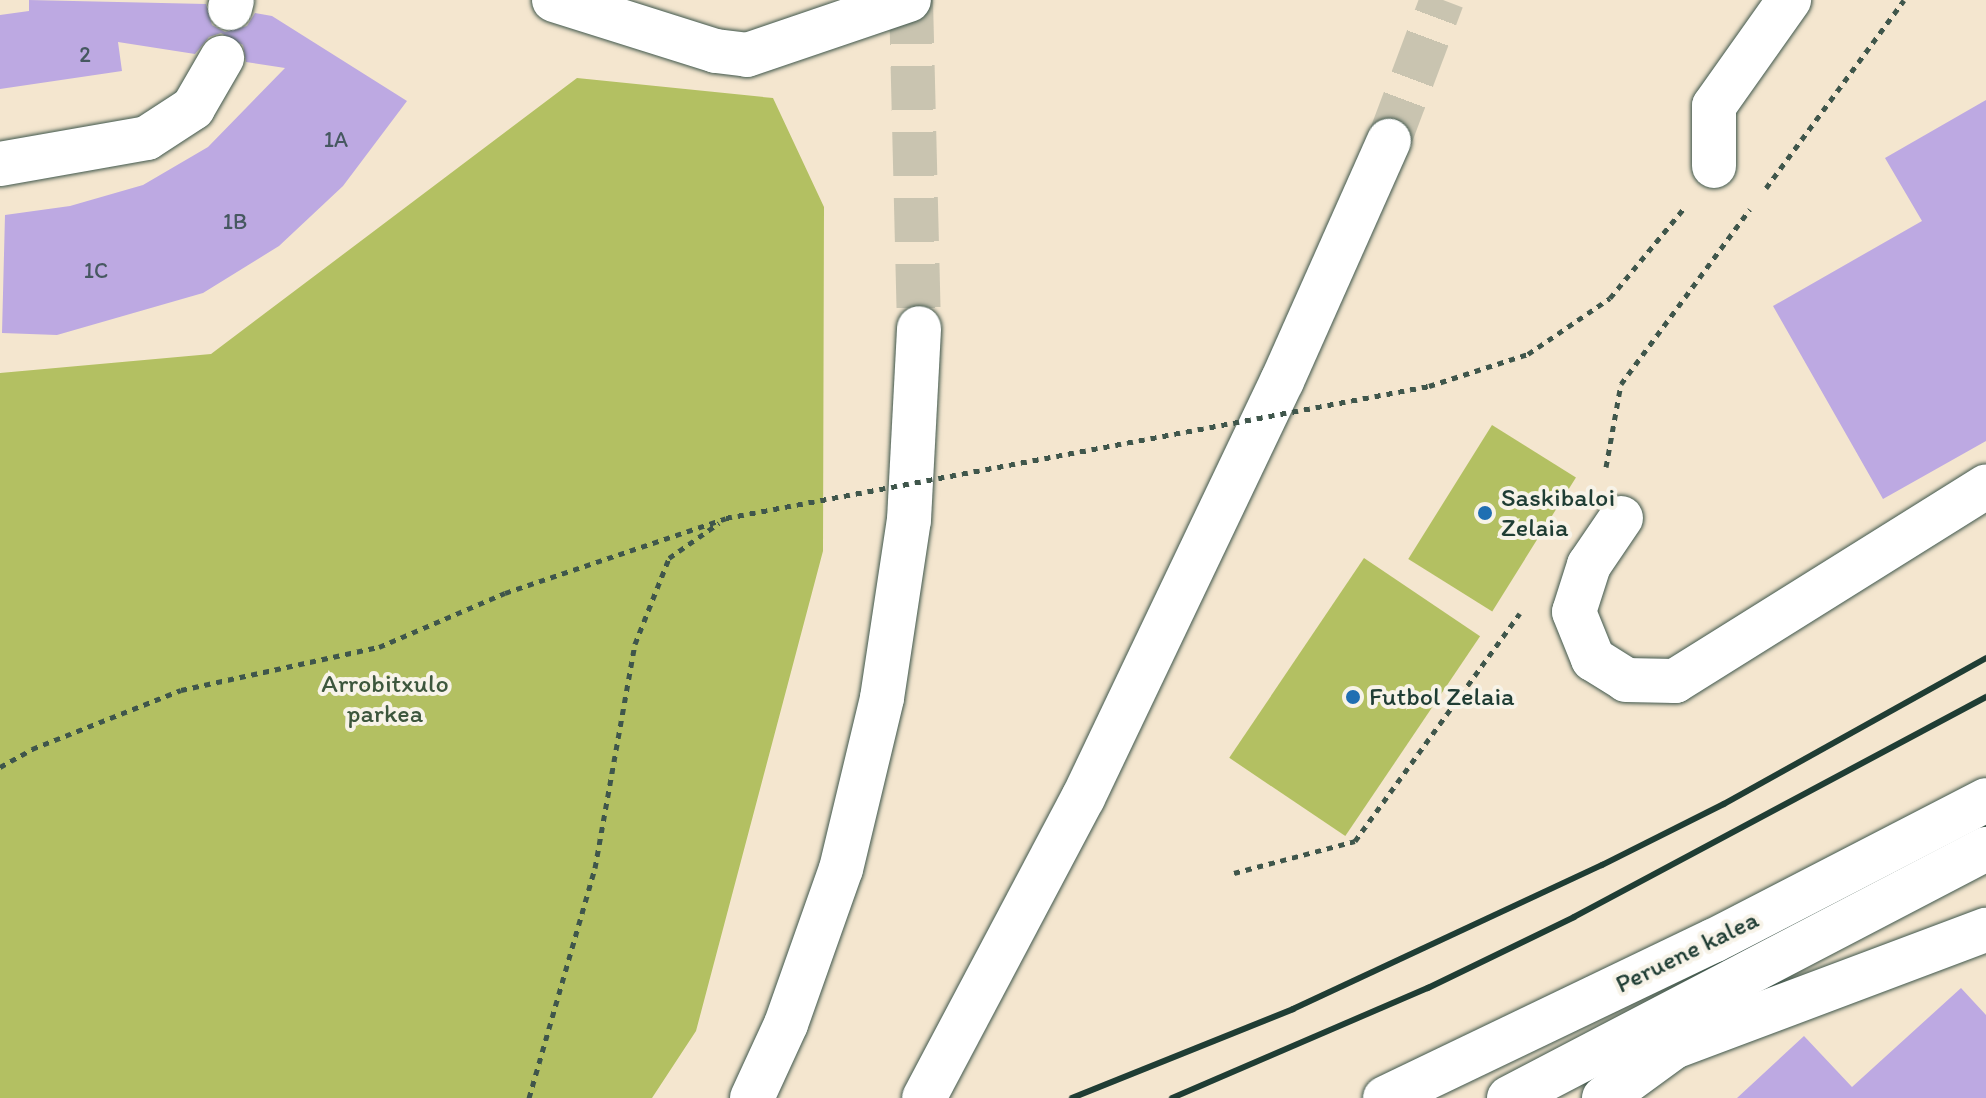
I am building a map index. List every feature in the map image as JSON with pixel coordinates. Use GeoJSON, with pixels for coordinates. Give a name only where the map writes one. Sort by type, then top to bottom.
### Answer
{"type":"FeatureCollection","features":[{"type":"Feature","properties":{"kind":"main road"},"geometry":{"type":"LineString","coordinates":[[554,0],[716,51],[747,55],[909,0]]}},
{"type":"Feature","properties":{"kind":"main road"},"geometry":{"type":"LineString","coordinates":[[1714,166],[1714,106],[1789,0]]}},
{"type":"Feature","properties":{"kind":"main road"},"geometry":{"type":"LineString","coordinates":[[0,164],[147,138],[193,108],[222,58]]}},
{"type":"Feature","properties":{"kind":"main road"},"geometry":{"type":"LineString","coordinates":[[924,1098],[1090,784],[1282,381],[1389,141]]}},
{"type":"Feature","properties":{"kind":"main road"},"geometry":{"type":"LineString","coordinates":[[752,1098],[786,1024],[841,869],[882,698],[909,520],[919,328]]}},
{"type":"Feature","properties":{"kind":"main road"},"geometry":{"type":"LineString","coordinates":[[1621,518],[1589,565],[1574,612],[1593,659],[1626,680],[1675,681],[1986,487]]}},
{"type":"Feature","properties":{"kind":"main road","name":"Peruene kalea"},"geometry":{"type":"LineString","coordinates":[[1385,1098],[1713,941],[1986,800]]}},
{"type":"Feature","properties":{"kind":"main road","name":"Peruene kalea"},"geometry":{"type":"LineString","coordinates":[[1509,1098],[1986,849]]}},
{"type":"Feature","properties":{"kind":"main road"},"geometry":{"type":"LineString","coordinates":[[1604,1098],[1674,1047],[1986,930]]}},
{"type":"Feature","properties":{"kind":"path"},"geometry":{"type":"LineString","coordinates":[[1763,192],[1904,0]]}},
{"type":"Feature","properties":{"kind":"path"},"geometry":{"type":"LineString","coordinates":[[0,767],[32,749],[181,690],[379,647],[505,593],[726,518],[1429,386],[1528,354],[1610,298],[1714,166]]}},
{"type":"Feature","properties":{"kind":"path"},"geometry":{"type":"LineString","coordinates":[[1621,518],[1600,504],[1621,384],[1753,205]]}},
{"type":"Feature","properties":{"kind":"path"},"geometry":{"type":"LineString","coordinates":[[529,1098],[595,868],[635,644],[669,558],[726,518]]}},
{"type":"Feature","properties":{"kind":"path"},"geometry":{"type":"LineString","coordinates":[[1234,873],[1355,841],[1527,604]]}},
{"type":"Feature","properties":{"kind":"green space","name":"Arrobitxulo parkea"},"geometry":{"type":"Polygon","coordinates":[[[577,78],[773,98],[824,207],[823,551],[696,1031],[652,1098],[0,1098],[0,373],[211,354],[577,78]]]}},
{"type":"Feature","properties":{"kind":"green space","name":"Saskibaloi Zelaia"},"geometry":{"type":"Polygon","coordinates":[[[1492,425],[1576,477],[1492,611],[1408,559],[1492,425]]]}},
{"type":"Feature","properties":{"kind":"green space","name":"Futbol Zelaia"},"geometry":{"type":"Polygon","coordinates":[[[1364,558],[1480,636],[1345,836],[1229,758],[1364,558]]]}},
{"type":"Feature","properties":{"kind":"building"},"geometry":{"type":"Polygon","coordinates":[[[29,0],[206,4],[212,25],[225,32],[247,26],[255,13],[272,16],[407,101],[343,186],[279,246],[203,293],[57,335],[2,333],[5,215],[70,206],[143,185],[208,147],[285,68],[246,62],[243,45],[221,33],[209,37],[195,54],[118,42],[122,71],[0,89],[0,15],[29,11],[29,0]]]}},
{"type":"Feature","properties":{"kind":"building"},"geometry":{"type":"Polygon","coordinates":[[[1986,100],[1986,441],[1883,499],[1773,306],[1922,221],[1885,158],[1986,100]]]}},
{"type":"Feature","properties":{"kind":"building"},"geometry":{"type":"Polygon","coordinates":[[[1961,988],[1986,1015],[1986,1098],[1737,1098],[1804,1036],[1852,1087],[1961,988]]]}},
{"type":"Feature","properties":{"kind":"tunnel"},"geometry":{"type":"LineString","coordinates":[[911,0],[919,328]]}},
{"type":"Feature","properties":{"kind":"tunnel"},"geometry":{"type":"LineString","coordinates":[[1389,141],[1442,0]]}},
{"type":"Feature","properties":{"kind":"railway"},"geometry":{"type":"LineString","coordinates":[[1072,1098],[1293,1009],[1602,865],[1724,804],[1986,658]]}},
{"type":"Feature","properties":{"kind":"railway"},"geometry":{"type":"LineString","coordinates":[[1172,1098],[1428,988],[1574,917],[1986,697]]}},
{"type":"Feature","properties":{"kind":"place","name":"Saskibaloi Zelaia"},"geometry":{"type":"Point","coordinates":[1485,513]}},
{"type":"Feature","properties":{"kind":"place","name":"Futbol Zelaia"},"geometry":{"type":"Point","coordinates":[1353,697]}}]}
